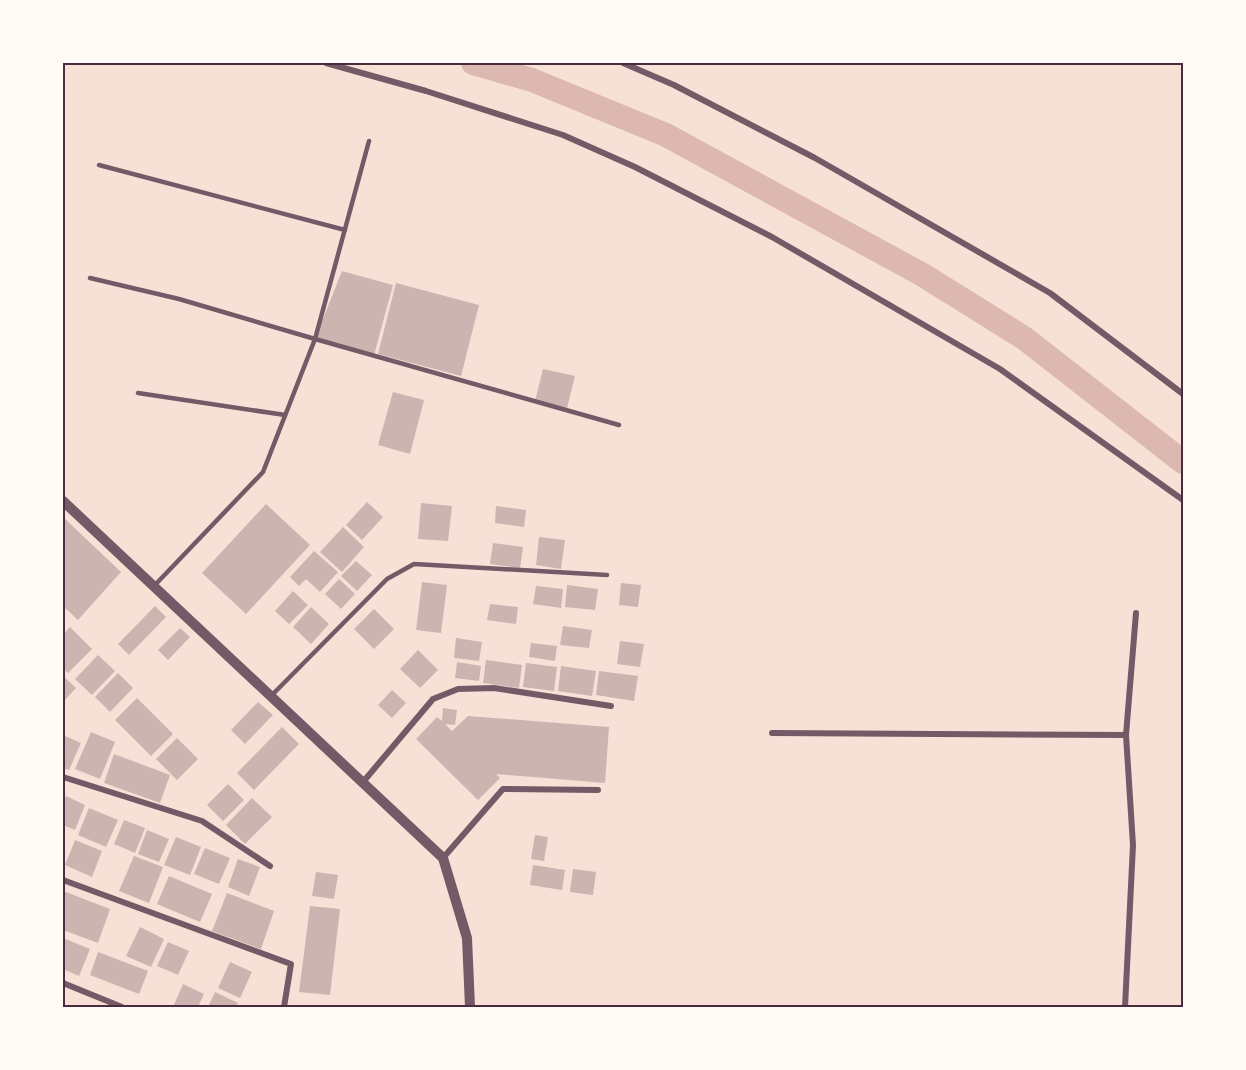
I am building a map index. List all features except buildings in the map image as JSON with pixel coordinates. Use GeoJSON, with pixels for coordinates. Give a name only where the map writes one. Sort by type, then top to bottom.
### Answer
{"type":"FeatureCollection","features":[{"type":"Feature","properties":{"kind":"street"},"geometry":{"type":"LineString","coordinates":[[326,63],[426,91],[563,135],[645,172],[772,237],[1000,369],[1183,500]]}},
{"type":"Feature","properties":{"kind":"street"},"geometry":{"type":"LineString","coordinates":[[623,63],[640,66],[815,158],[1050,293],[1183,394]]}},
{"type":"Feature","properties":{"kind":"street"},"geometry":{"type":"LineString","coordinates":[[63,501],[443,858],[466,938],[470,1007]]}},
{"type":"Feature","properties":{"kind":"street"},"geometry":{"type":"LineString","coordinates":[[1125,1007],[1133,845],[1126,735],[1136,614]]}},
{"type":"Feature","properties":{"kind":"street"},"geometry":{"type":"LineString","coordinates":[[363,782],[433,699],[458,688],[494,688],[611,706]]}},
{"type":"Feature","properties":{"kind":"street"},"geometry":{"type":"LineString","coordinates":[[772,733],[1126,735]]}},
{"type":"Feature","properties":{"kind":"street"},"geometry":{"type":"LineString","coordinates":[[63,777],[202,821],[270,866]]}},
{"type":"Feature","properties":{"kind":"street"},"geometry":{"type":"LineString","coordinates":[[443,858],[503,789],[598,790]]}},
{"type":"Feature","properties":{"kind":"street"},"geometry":{"type":"LineString","coordinates":[[63,880],[291,964],[284,1007]]}},
{"type":"Feature","properties":{"kind":"street"},"geometry":{"type":"LineString","coordinates":[[63,984],[122,1007]]}},
{"type":"Feature","properties":{"kind":"lane"},"geometry":{"type":"LineString","coordinates":[[154,586],[262,472],[315,339],[369,141]]}},
{"type":"Feature","properties":{"kind":"lane"},"geometry":{"type":"LineString","coordinates":[[99,165],[345,230]]}},
{"type":"Feature","properties":{"kind":"lane"},"geometry":{"type":"LineString","coordinates":[[90,278],[179,299],[619,425]]}},
{"type":"Feature","properties":{"kind":"lane"},"geometry":{"type":"LineString","coordinates":[[138,393],[285,414]]}},
{"type":"Feature","properties":{"kind":"lane"},"geometry":{"type":"LineString","coordinates":[[271,696],[387,579],[414,564],[607,575]]}},
{"type":"Feature","properties":{"kind":"waterway"},"geometry":{"type":"LineString","coordinates":[[473,63],[532,80],[666,135],[923,275],[1024,338],[1183,462]]}}]}
